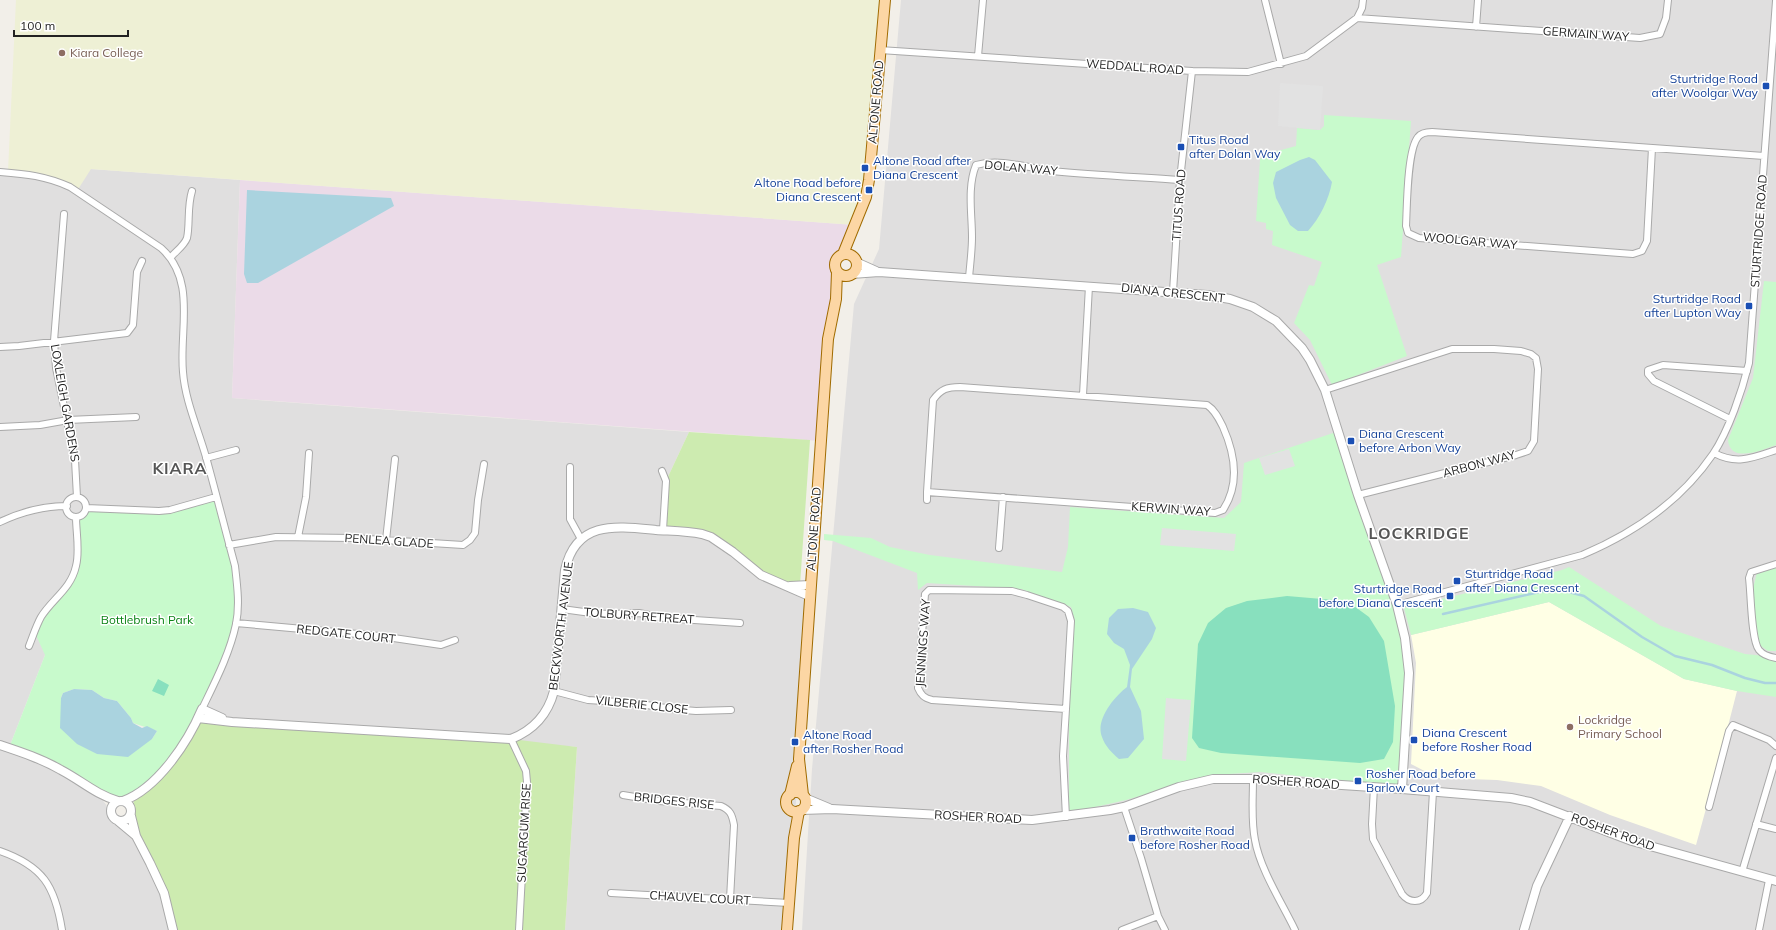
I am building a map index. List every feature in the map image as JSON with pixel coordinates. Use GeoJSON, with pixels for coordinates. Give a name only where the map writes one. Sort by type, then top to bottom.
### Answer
{"type":"FeatureCollection","features":[{"type":"Feature","properties":{"kind":"main road","name":"ALTONE ROAD"},"geometry":{"type":"LineString","coordinates":[[851,258],[855,225],[866,197],[869,180],[885,0]]}},
{"type":"Feature","properties":{"kind":"main road"},"geometry":{"type":"LineString","coordinates":[[851,258],[856,269],[851,274],[843,276],[837,272],[835,261],[851,258]]}},
{"type":"Feature","properties":{"kind":"main road","name":"ALTONE ROAD"},"geometry":{"type":"LineString","coordinates":[[790,795],[799,759],[809,596],[828,339],[836,300],[837,272]]}},
{"type":"Feature","properties":{"kind":"main road","name":"ALTONE ROAD"},"geometry":{"type":"LineString","coordinates":[[836,300],[851,274]]}},
{"type":"Feature","properties":{"kind":"main road","name":"ALTONE ROAD"},"geometry":{"type":"LineString","coordinates":[[799,759],[804,796]]}},
{"type":"Feature","properties":{"kind":"main road"},"geometry":{"type":"LineString","coordinates":[[787,930],[794,838],[801,811],[806,804],[804,796],[796,792],[790,795],[786,801],[794,838]]}},
{"type":"Feature","properties":{"kind":"main road"},"geometry":{"type":"LineString","coordinates":[[788,808],[795,812],[801,811]]}},
{"type":"Feature","properties":{"kind":"street"},"geometry":{"type":"LineString","coordinates":[[978,56],[983,0]]}},
{"type":"Feature","properties":{"kind":"street"},"geometry":{"type":"LineString","coordinates":[[1265,0],[1281,64]]}},
{"type":"Feature","properties":{"kind":"street"},"geometry":{"type":"LineString","coordinates":[[1357,18],[1362,8],[1363,0]]}},
{"type":"Feature","properties":{"kind":"street"},"geometry":{"type":"LineString","coordinates":[[1476,27],[1478,0]]}},
{"type":"Feature","properties":{"kind":"street","name":"GERMAIN WAY"},"geometry":{"type":"LineString","coordinates":[[1357,18],[1476,27],[1651,37],[1660,34],[1664,26],[1668,0]]}},
{"type":"Feature","properties":{"kind":"street","name":"STURTRIDGE ROAD"},"geometry":{"type":"LineString","coordinates":[[1396,605],[1570,558],[1611,543],[1641,525],[1662,508],[1702,468],[1714,453],[1743,386],[1749,363],[1776,1]]}},
{"type":"Feature","properties":{"kind":"street","name":"WEDDALL ROAD"},"geometry":{"type":"LineString","coordinates":[[880,50],[1192,71],[1248,72],[1306,56],[1357,18]]}},
{"type":"Feature","properties":{"kind":"street","name":"TITUS ROAD"},"geometry":{"type":"LineString","coordinates":[[1173,292],[1180,180],[1192,71]]}},
{"type":"Feature","properties":{"kind":"street","name":"WOOLGAR WAY"},"geometry":{"type":"LineString","coordinates":[[1652,148],[1647,241],[1642,251],[1634,254],[1419,238],[1408,233],[1406,226],[1411,156],[1418,136],[1424,133],[1432,132],[1764,156]]}},
{"type":"Feature","properties":{"kind":"street","name":"DOLAN WAY"},"geometry":{"type":"LineString","coordinates":[[969,278],[972,239],[971,195],[973,173],[976,165],[985,162],[1018,165],[1051,171],[1180,180]]}},
{"type":"Feature","properties":{"kind":"street"},"geometry":{"type":"LineString","coordinates":[[0,172],[38,175],[55,180],[70,187],[161,248],[171,257],[179,272],[184,294],[182,371],[185,386],[206,458],[229,545],[237,582],[238,599],[236,623],[219,672],[198,718],[180,751],[136,796],[112,806],[111,811]]}},
{"type":"Feature","properties":{"kind":"street"},"geometry":{"type":"LineString","coordinates":[[171,257],[183,245],[187,238],[188,202],[192,191]]}},
{"type":"Feature","properties":{"kind":"street","name":"LOXLEIGH GARDENS"},"geometry":{"type":"LineString","coordinates":[[64,214],[54,342],[56,368],[68,420],[75,460],[77,497]]}},
{"type":"Feature","properties":{"kind":"street","name":"DIANA CRESCENT"},"geometry":{"type":"LineString","coordinates":[[851,258],[879,272]]}},
{"type":"Feature","properties":{"kind":"street"},"geometry":{"type":"LineString","coordinates":[[0,347],[128,333],[133,325],[137,272],[142,261]]}},
{"type":"Feature","properties":{"kind":"street","name":"DIANA CRESCENT"},"geometry":{"type":"LineString","coordinates":[[851,274],[879,272],[1173,292],[1230,299],[1253,307],[1276,321],[1302,348],[1310,360],[1325,390],[1358,495],[1396,605],[1405,638],[1409,673],[1402,789]]}},
{"type":"Feature","properties":{"kind":"street"},"geometry":{"type":"LineString","coordinates":[[1082,395],[1089,286]]}},
{"type":"Feature","properties":{"kind":"street","name":"ARBON WAY"},"geometry":{"type":"LineString","coordinates":[[1325,390],[1452,349],[1494,349],[1521,351],[1531,354],[1536,358],[1538,369],[1534,441],[1528,450],[1516,455],[1358,495]]}},
{"type":"Feature","properties":{"kind":"street"},"geometry":{"type":"LineString","coordinates":[[1730,419],[1654,381],[1648,374],[1648,370],[1663,365],[1747,371]]}},
{"type":"Feature","properties":{"kind":"street","name":"KERWIN WAY"},"geometry":{"type":"LineString","coordinates":[[927,492],[1215,513],[1223,510],[1232,493],[1234,460],[1229,441],[1218,418],[1212,408],[1207,405],[960,387],[946,388],[939,392],[933,400],[927,492],[927,500]]}},
{"type":"Feature","properties":{"kind":"street"},"geometry":{"type":"LineString","coordinates":[[0,428],[68,420],[136,417]]}},
{"type":"Feature","properties":{"kind":"street"},"geometry":{"type":"LineString","coordinates":[[206,458],[236,450]]}},
{"type":"Feature","properties":{"kind":"street"},"geometry":{"type":"LineString","coordinates":[[1714,453],[1724,458],[1733,460],[1750,459],[1776,450]]}},
{"type":"Feature","properties":{"kind":"street"},"geometry":{"type":"LineString","coordinates":[[298,537],[306,497],[309,453]]}},
{"type":"Feature","properties":{"kind":"street"},"geometry":{"type":"LineString","coordinates":[[386,540],[395,459]]}},
{"type":"Feature","properties":{"kind":"street","name":"PENLEA GLADE"},"geometry":{"type":"LineString","coordinates":[[229,545],[263,538],[298,537],[386,540],[456,546],[467,543],[475,533],[478,500],[484,464]]}},
{"type":"Feature","properties":{"kind":"street"},"geometry":{"type":"LineString","coordinates":[[570,467],[570,519],[581,539]]}},
{"type":"Feature","properties":{"kind":"street"},"geometry":{"type":"LineString","coordinates":[[662,472],[666,481],[663,530]]}},
{"type":"Feature","properties":{"kind":"street"},"geometry":{"type":"LineString","coordinates":[[77,497],[84,500],[86,508],[83,514],[76,517],[69,513],[67,506],[70,499],[77,497]]}},
{"type":"Feature","properties":{"kind":"street"},"geometry":{"type":"LineString","coordinates":[[86,508],[159,511],[170,510],[216,497]]}},
{"type":"Feature","properties":{"kind":"street"},"geometry":{"type":"LineString","coordinates":[[999,548],[1003,497]]}},
{"type":"Feature","properties":{"kind":"street"},"geometry":{"type":"LineString","coordinates":[[0,522],[44,507],[67,506]]}},
{"type":"Feature","properties":{"kind":"street"},"geometry":{"type":"LineString","coordinates":[[29,646],[42,617],[63,593],[72,578],[76,566],[77,551],[76,517]]}},
{"type":"Feature","properties":{"kind":"street","name":"BECKWORTH AVENUE"},"geometry":{"type":"LineString","coordinates":[[198,718],[232,722],[511,739],[520,736],[532,728],[542,717],[550,705],[554,691],[568,558],[572,549],[581,539],[593,531],[608,527],[693,532],[711,537],[733,552],[761,575],[809,596]]}},
{"type":"Feature","properties":{"kind":"street"},"geometry":{"type":"LineString","coordinates":[[1776,564],[1751,572],[1749,578],[1755,641],[1759,651],[1770,657],[1776,658]]}},
{"type":"Feature","properties":{"kind":"street","name":"BECKWORTH AVENUE"},"geometry":{"type":"LineString","coordinates":[[789,586],[810,585]]}},
{"type":"Feature","properties":{"kind":"street","name":"JENNINGS WAY"},"geometry":{"type":"LineString","coordinates":[[1066,709],[925,698],[918,688],[925,594],[929,590],[1012,591],[1047,601],[1063,607],[1068,611],[1071,621],[1066,709],[1063,756],[1066,817]]}},
{"type":"Feature","properties":{"kind":"street","name":"TOLBURY RETREAT"},"geometry":{"type":"LineString","coordinates":[[562,609],[591,613],[639,613],[664,618],[740,623]]}},
{"type":"Feature","properties":{"kind":"street","name":"REDGATE COURT"},"geometry":{"type":"LineString","coordinates":[[236,623],[380,636],[441,645],[455,640]]}},
{"type":"Feature","properties":{"kind":"street","name":"VILBERIE CLOSE"},"geometry":{"type":"LineString","coordinates":[[554,691],[588,700],[634,703],[672,709],[731,710]]}},
{"type":"Feature","properties":{"kind":"street","name":"BECKWORTH AVENUE"},"geometry":{"type":"LineString","coordinates":[[202,709],[232,722]]}},
{"type":"Feature","properties":{"kind":"street"},"geometry":{"type":"LineString","coordinates":[[1709,807],[1729,731],[1733,725],[1769,740],[1776,746]]}},
{"type":"Feature","properties":{"kind":"street","name":"SUGARGUM RISE"},"geometry":{"type":"LineString","coordinates":[[511,739],[526,771],[527,782],[518,930]]}},
{"type":"Feature","properties":{"kind":"street"},"geometry":{"type":"LineString","coordinates":[[0,745],[49,764],[97,793],[128,803],[136,836],[164,893],[173,930]]}},
{"type":"Feature","properties":{"kind":"street"},"geometry":{"type":"LineString","coordinates":[[1742,872],[1776,758]]}},
{"type":"Feature","properties":{"kind":"street","name":"ROSHER ROAD"},"geometry":{"type":"LineString","coordinates":[[801,811],[832,809],[1032,820],[1066,817],[1124,807],[1179,787],[1213,779],[1253,779],[1374,787],[1511,798],[1530,802],[1632,840],[1772,880]]}},
{"type":"Feature","properties":{"kind":"street"},"geometry":{"type":"LineString","coordinates":[[1253,779],[1253,832],[1259,858],[1295,930]]}},
{"type":"Feature","properties":{"kind":"street"},"geometry":{"type":"LineString","coordinates":[[1374,787],[1372,824],[1373,839],[1402,894],[1409,901],[1415,902],[1420,900],[1427,893],[1433,792]]}},
{"type":"Feature","properties":{"kind":"street"},"geometry":{"type":"LineString","coordinates":[[97,793],[111,811],[113,818],[136,836]]}},
{"type":"Feature","properties":{"kind":"street","name":"BRIDGES RISE"},"geometry":{"type":"LineString","coordinates":[[623,795],[659,801],[721,806],[729,810],[734,825],[730,899]]}},
{"type":"Feature","properties":{"kind":"street"},"geometry":{"type":"LineString","coordinates":[[118,821],[126,821],[131,812],[136,796]]}},
{"type":"Feature","properties":{"kind":"street","name":"ROSHER ROAD"},"geometry":{"type":"LineString","coordinates":[[804,796],[832,809]]}},
{"type":"Feature","properties":{"kind":"street"},"geometry":{"type":"LineString","coordinates":[[1124,807],[1158,916],[1165,930]]}},
{"type":"Feature","properties":{"kind":"street"},"geometry":{"type":"LineString","coordinates":[[1524,930],[1537,886],[1570,816]]}},
{"type":"Feature","properties":{"kind":"street"},"geometry":{"type":"LineString","coordinates":[[1756,824],[1776,829]]}},
{"type":"Feature","properties":{"kind":"street"},"geometry":{"type":"LineString","coordinates":[[0,851],[24,861],[47,882],[56,901],[62,930]]}},
{"type":"Feature","properties":{"kind":"street"},"geometry":{"type":"LineString","coordinates":[[1759,930],[1772,880]]}},
{"type":"Feature","properties":{"kind":"street","name":"CHAUVEL COURT"},"geometry":{"type":"LineString","coordinates":[[611,893],[789,903]]}},
{"type":"Feature","properties":{"kind":"street"},"geometry":{"type":"LineString","coordinates":[[1122,930],[1158,916]]}},
{"type":"Feature","properties":{"kind":"shaded area"},"geometry":{"type":"Polygon","coordinates":[[[16,0],[885,0],[872,157],[855,225],[91,169],[77,191],[70,187],[8,172],[16,0]]]}},
{"type":"Feature","properties":{"kind":"shaded area"},"geometry":{"type":"Polygon","coordinates":[[[901,0],[1776,0],[1776,930],[802,930],[812,769],[854,304],[879,249],[901,0]]]}},
{"type":"Feature","properties":{"kind":"shaded area"},"geometry":{"type":"Polygon","coordinates":[[[1280,83],[1323,86],[1320,130],[1278,126],[1280,83]]]}},
{"type":"Feature","properties":{"kind":"shaded area"},"geometry":{"type":"Polygon","coordinates":[[[91,169],[240,180],[232,398],[689,432],[666,481],[702,534],[809,596],[793,757],[799,759],[787,930],[565,930],[577,747],[232,722],[202,709],[170,510],[85,511],[79,516],[76,566],[45,655],[9,748],[39,759],[97,793],[111,811],[113,817],[136,836],[150,863],[173,930],[0,930],[0,172],[91,169]]]}},
{"type":"Feature","properties":{"kind":"shaded area"},"geometry":{"type":"Polygon","coordinates":[[[240,180],[855,225],[835,265],[820,441],[232,398],[240,180]]]}},
{"type":"Feature","properties":{"kind":"shaded area"},"geometry":{"type":"Polygon","coordinates":[[[1289,449],[1295,466],[1265,475],[1259,458],[1289,449]]]}},
{"type":"Feature","properties":{"kind":"shaded area"},"geometry":{"type":"Polygon","coordinates":[[[1162,528],[1236,534],[1234,551],[1160,545],[1162,528]]]}},
{"type":"Feature","properties":{"kind":"shaded area","name":"Lockridge Primary School"},"geometry":{"type":"Polygon","coordinates":[[[1549,602],[1684,679],[1737,691],[1696,845],[1610,815],[1541,786],[1497,780],[1438,778],[1411,764],[1416,663],[1411,635],[1549,602]]]}},
{"type":"Feature","properties":{"kind":"shaded area"},"geometry":{"type":"Polygon","coordinates":[[[1166,698],[1191,700],[1186,761],[1162,759],[1166,698]]]}},
{"type":"Feature","properties":{"kind":"green space"},"geometry":{"type":"Polygon","coordinates":[[[1324,115],[1411,121],[1401,257],[1377,265],[1407,356],[1332,385],[1310,340],[1294,323],[1309,285],[1314,286],[1322,262],[1272,245],[1273,231],[1266,229],[1266,223],[1256,221],[1260,160],[1263,155],[1296,146],[1297,128],[1320,130],[1324,126],[1324,115]]]}},
{"type":"Feature","properties":{"kind":"green space"},"geometry":{"type":"Polygon","coordinates":[[[1764,281],[1776,282],[1776,445],[1755,452],[1740,453],[1734,452],[1730,447],[1728,440],[1753,378],[1764,281]]]}},
{"type":"Feature","properties":{"kind":"green space"},"geometry":{"type":"Polygon","coordinates":[[[1339,431],[1407,648],[1403,787],[1260,772],[1213,775],[1126,800],[1069,813],[1069,709],[1074,618],[1071,607],[1021,589],[927,583],[918,590],[917,573],[833,541],[824,540],[824,534],[871,538],[890,547],[930,555],[1062,572],[1068,547],[1070,507],[1224,518],[1241,502],[1244,463],[1339,431]]]}},
{"type":"Feature","properties":{"kind":"green space"},"geometry":{"type":"Polygon","coordinates":[[[689,432],[810,440],[800,585],[789,586],[761,575],[711,537],[663,530],[666,481],[689,432]]]}},
{"type":"Feature","properties":{"kind":"green space","name":"Bottlebrush Park"},"geometry":{"type":"Polygon","coordinates":[[[216,497],[235,566],[238,599],[230,642],[189,736],[136,796],[119,802],[74,777],[9,748],[45,655],[35,633],[76,566],[76,517],[83,514],[86,508],[159,511],[216,497]],[[74,689],[63,693],[61,698],[61,710],[152,739],[157,731],[133,723],[131,718],[117,701],[104,698],[92,690],[74,689]]]}},
{"type":"Feature","properties":{"kind":"green space"},"geometry":{"type":"Polygon","coordinates":[[[1776,565],[1776,651],[1768,651],[1758,644],[1752,593],[1757,572],[1776,565]]]}},
{"type":"Feature","properties":{"kind":"green space"},"geometry":{"type":"Polygon","coordinates":[[[1569,567],[1661,626],[1745,654],[1776,657],[1776,697],[1737,691],[1684,679],[1549,602],[1411,635],[1404,608],[1562,570],[1569,567]]]}},
{"type":"Feature","properties":{"kind":"green space"},"geometry":{"type":"Polygon","coordinates":[[[1287,596],[1334,600],[1354,606],[1369,617],[1384,641],[1395,706],[1393,742],[1384,759],[1360,763],[1221,753],[1199,748],[1192,738],[1198,644],[1208,623],[1226,608],[1247,601],[1287,596]]]}},
{"type":"Feature","properties":{"kind":"green space"},"geometry":{"type":"Polygon","coordinates":[[[158,679],[169,685],[164,696],[152,691],[158,679]]]}},
{"type":"Feature","properties":{"kind":"green space"},"geometry":{"type":"Polygon","coordinates":[[[198,718],[511,739],[577,747],[565,930],[173,930],[170,913],[136,836],[131,809],[136,796],[198,718]]]}},
{"type":"Feature","properties":{"kind":"water"},"geometry":{"type":"Polygon","coordinates":[[[1309,157],[1315,160],[1332,182],[1326,202],[1316,220],[1308,231],[1298,231],[1290,225],[1276,198],[1273,183],[1276,172],[1309,157]]]}},
{"type":"Feature","properties":{"kind":"water"},"geometry":{"type":"Polygon","coordinates":[[[247,190],[391,198],[394,206],[258,283],[247,283],[244,274],[247,190]]]}},
{"type":"Feature","properties":{"kind":"water"},"geometry":{"type":"Polygon","coordinates":[[[1133,608],[1148,612],[1156,628],[1152,639],[1132,669],[1130,687],[1141,711],[1144,739],[1128,758],[1119,759],[1109,749],[1103,740],[1101,723],[1107,709],[1127,687],[1130,665],[1124,649],[1114,643],[1107,634],[1109,618],[1118,609],[1133,608]]]}},
{"type":"Feature","properties":{"kind":"water"},"geometry":{"type":"Polygon","coordinates":[[[74,689],[92,690],[104,698],[117,701],[131,718],[133,723],[142,728],[147,726],[157,731],[152,739],[128,757],[97,754],[77,744],[60,728],[61,698],[63,693],[74,689]]]}},
{"type":"Feature","properties":{"kind":"waterway"},"geometry":{"type":"LineString","coordinates":[[1443,614],[1548,590],[1565,591],[1584,596],[1642,637],[1675,656],[1712,665],[1745,678],[1765,683],[1776,683]]}},
{"type":"Feature","properties":{"kind":"place","name":"Kiara College"},"geometry":{"type":"Point","coordinates":[62,53]}},
{"type":"Feature","properties":{"kind":"place","name":"Sturtridge Road after Woolgar Way"},"geometry":{"type":"Point","coordinates":[1766,86]}},
{"type":"Feature","properties":{"kind":"place","name":"Titus Road after Dolan Way"},"geometry":{"type":"Point","coordinates":[1181,147]}},
{"type":"Feature","properties":{"kind":"place","name":"Altone Road after Diana Crescent"},"geometry":{"type":"Point","coordinates":[865,168]}},
{"type":"Feature","properties":{"kind":"place","name":"Altone Road before Diana Crescent"},"geometry":{"type":"Point","coordinates":[869,190]}},
{"type":"Feature","properties":{"kind":"place","name":"Sturtridge Road after Lupton Way"},"geometry":{"type":"Point","coordinates":[1749,306]}},
{"type":"Feature","properties":{"kind":"place","name":"Diana Crescent before Arbon Way"},"geometry":{"type":"Point","coordinates":[1351,441]}},
{"type":"Feature","properties":{"kind":"place","name":"Sturtridge Road after Diana Crescent"},"geometry":{"type":"Point","coordinates":[1457,581]}},
{"type":"Feature","properties":{"kind":"place","name":"Sturtridge Road before Diana Crescent"},"geometry":{"type":"Point","coordinates":[1450,596]}},
{"type":"Feature","properties":{"kind":"place","name":"Lockridge Primary School"},"geometry":{"type":"Point","coordinates":[1570,727]}},
{"type":"Feature","properties":{"kind":"place","name":"Diana Crescent before Rosher Road"},"geometry":{"type":"Point","coordinates":[1414,740]}},
{"type":"Feature","properties":{"kind":"place","name":"Altone Road after Rosher Road"},"geometry":{"type":"Point","coordinates":[795,742]}},
{"type":"Feature","properties":{"kind":"place","name":"Rosher Road before Barlow Court"},"geometry":{"type":"Point","coordinates":[1358,781]}},
{"type":"Feature","properties":{"kind":"place","name":"Brathwaite Road before Rosher Road"},"geometry":{"type":"Point","coordinates":[1132,838]}},
{"type":"Feature","properties":{"kind":"district","name":"KIARA"},"geometry":{"type":"Point","coordinates":[180,468]}},
{"type":"Feature","properties":{"kind":"district","name":"LOCKRIDGE"},"geometry":{"type":"Point","coordinates":[1419,533]}}]}
